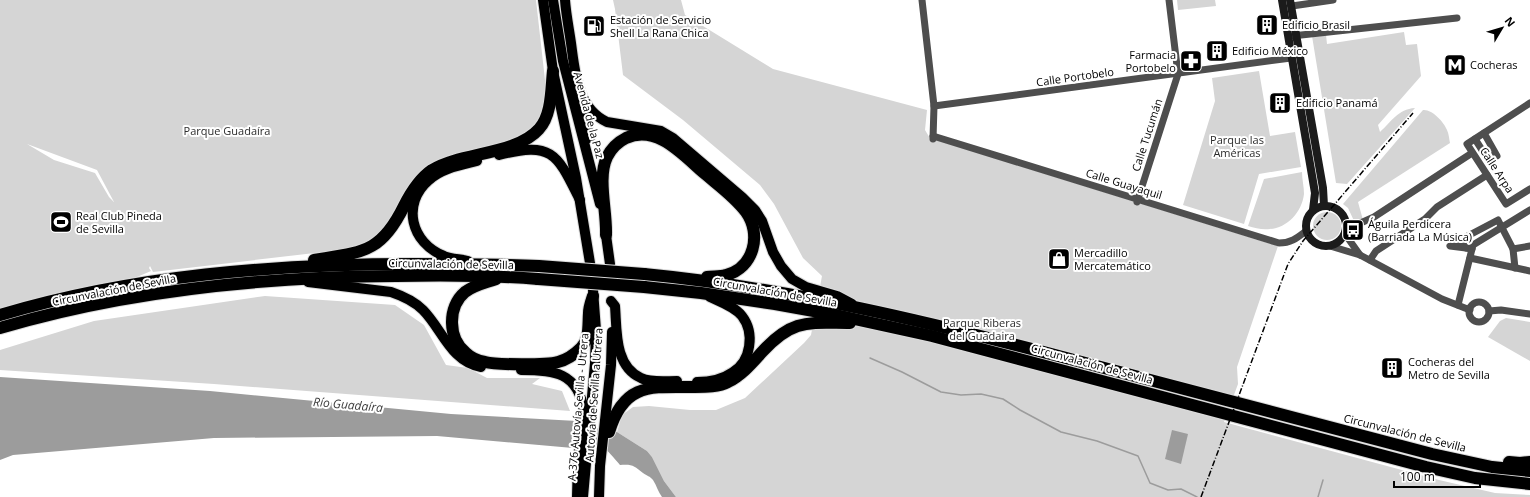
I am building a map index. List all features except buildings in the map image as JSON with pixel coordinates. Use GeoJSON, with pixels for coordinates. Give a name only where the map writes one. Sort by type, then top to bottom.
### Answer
{"type":"FeatureCollection","features":[{"type":"Feature","properties":{"kind":"highway"},"geometry":{"type":"LineString","coordinates":[[255,270],[353,253],[369,248],[380,242],[397,221],[416,185],[432,170],[445,164],[512,145],[529,138],[540,129],[547,116],[553,71]]}},
{"type":"Feature","properties":{"kind":"highway"},"geometry":{"type":"LineString","coordinates":[[606,235],[603,179],[607,156],[621,140],[630,136],[640,134],[659,138],[671,145],[735,199],[746,212],[755,232],[755,243],[748,260],[743,266],[733,273],[725,276],[688,278]]}},
{"type":"Feature","properties":{"kind":"highway","name":"Circunvalación de Sevilla"},"geometry":{"type":"LineString","coordinates":[[0,314],[85,294],[155,281],[255,270],[364,264],[480,264],[539,266],[688,278],[859,307],[978,335],[1432,454],[1492,467],[1530,471]]}},
{"type":"Feature","properties":{"kind":"highway","name":"Circunvalación de Sevilla"},"geometry":{"type":"LineString","coordinates":[[0,328],[88,306],[157,293],[286,280],[361,276],[504,276],[644,287],[701,293],[775,304],[932,336],[1426,467],[1475,478],[1530,484]]}},
{"type":"Feature","properties":{"kind":"highway"},"geometry":{"type":"LineString","coordinates":[[504,276],[474,286],[464,293],[456,303],[452,317],[452,332],[457,344],[466,353],[486,363],[544,364],[558,362],[571,356],[581,348],[587,335],[593,293]]}},
{"type":"Feature","properties":{"kind":"highway"},"geometry":{"type":"LineString","coordinates":[[609,423],[624,401],[632,394],[642,390],[654,388],[708,387],[727,382],[740,374],[767,346],[783,333],[795,326],[806,323],[825,322],[875,324]]}},
{"type":"Feature","properties":{"kind":"highway"},"geometry":{"type":"LineString","coordinates":[[1432,454],[1520,463],[1530,462]]}},
{"type":"Feature","properties":{"kind":"main road"},"geometry":{"type":"LineString","coordinates":[[542,0],[553,71],[580,200],[590,262]]}},
{"type":"Feature","properties":{"kind":"main road","name":"Avenida de la Paz"},"geometry":{"type":"LineString","coordinates":[[553,0],[563,61],[602,210],[606,235]]}},
{"type":"Feature","properties":{"kind":"main road"},"geometry":{"type":"LineString","coordinates":[[557,0],[563,22],[571,41]]}},
{"type":"Feature","properties":{"kind":"main road"},"geometry":{"type":"LineString","coordinates":[[565,0],[578,90],[600,189],[602,210]]}},
{"type":"Feature","properties":{"kind":"main road"},"geometry":{"type":"LineString","coordinates":[[577,78],[586,102],[599,118],[616,124],[647,127],[661,131],[673,138],[742,197],[755,210],[762,221],[773,252],[781,266],[792,279],[806,287],[837,296],[859,307]]}},
{"type":"Feature","properties":{"kind":"main road"},"geometry":{"type":"LineString","coordinates":[[480,264],[445,257],[431,250],[414,228],[413,206],[416,197],[430,179],[439,173],[454,167],[519,150],[532,149],[546,152],[564,168],[580,200]]}},
{"type":"Feature","properties":{"kind":"main road"},"geometry":{"type":"LineString","coordinates":[[606,235],[610,264]]}},
{"type":"Feature","properties":{"kind":"main road","name":"Autovía de Sevilla a Utrera"},"geometry":{"type":"LineString","coordinates":[[600,493],[609,423],[611,278]]}},
{"type":"Feature","properties":{"kind":"main road"},"geometry":{"type":"LineString","coordinates":[[286,280],[391,292],[402,296],[414,302],[423,310],[451,348],[463,360],[478,366],[495,369],[548,371],[560,374],[571,381],[579,391],[587,411]]}},
{"type":"Feature","properties":{"kind":"main road"},"geometry":{"type":"LineString","coordinates":[[576,497],[587,411],[592,330],[596,318],[593,293]]}},
{"type":"Feature","properties":{"kind":"main road"},"geometry":{"type":"LineString","coordinates":[[611,300],[615,306],[619,348],[623,360],[632,373],[642,379],[655,381],[705,382],[721,378],[734,372],[746,357],[750,338],[747,325],[742,316],[733,308],[701,293]]}},
{"type":"Feature","properties":{"kind":"main road","name":"A-376 Autovía Sevilla - Utrera"},"geometry":{"type":"LineString","coordinates":[[582,459],[583,497]]}},
{"type":"Feature","properties":{"kind":"street"},"geometry":{"type":"LineString","coordinates":[[922,0],[934,106]]}},
{"type":"Feature","properties":{"kind":"street"},"geometry":{"type":"LineString","coordinates":[[1169,0],[1178,74]]}},
{"type":"Feature","properties":{"kind":"street"},"geometry":{"type":"LineString","coordinates":[[1282,0],[1315,194],[1313,210],[1306,220],[1306,231],[1312,242],[1318,245],[1330,246],[1360,255],[1437,296],[1470,310]]}},
{"type":"Feature","properties":{"kind":"street"},"geometry":{"type":"LineString","coordinates":[[1324,206],[1323,188],[1291,3],[1333,0]]}},
{"type":"Feature","properties":{"kind":"street"},"geometry":{"type":"LineString","coordinates":[[1288,37],[1457,18]]}},
{"type":"Feature","properties":{"kind":"street","name":"Calle Portobelo"},"geometry":{"type":"LineString","coordinates":[[934,106],[1291,58]]}},
{"type":"Feature","properties":{"kind":"street","name":"Calle Tucumán"},"geometry":{"type":"LineString","coordinates":[[1138,201],[1178,74]]}},
{"type":"Feature","properties":{"kind":"street"},"geometry":{"type":"LineString","coordinates":[[1489,161],[1475,139],[1530,103]]}},
{"type":"Feature","properties":{"kind":"street","name":"Calle Guayaquil"},"geometry":{"type":"LineString","coordinates":[[934,106],[933,138],[1279,243],[1286,243],[1295,240],[1306,231]]}},
{"type":"Feature","properties":{"kind":"street"},"geometry":{"type":"LineString","coordinates":[[1484,133],[1497,156]]}},
{"type":"Feature","properties":{"kind":"street","name":"Calle Arpa"},"geometry":{"type":"LineString","coordinates":[[1475,139],[1467,144],[1506,204],[1529,192]]}},
{"type":"Feature","properties":{"kind":"street"},"geometry":{"type":"LineString","coordinates":[[1346,224],[1356,225],[1374,217],[1472,153]]}},
{"type":"Feature","properties":{"kind":"street"},"geometry":{"type":"LineString","coordinates":[[1370,260],[1376,251],[1425,219],[1437,207],[1487,175]]}},
{"type":"Feature","properties":{"kind":"street"},"geometry":{"type":"LineString","coordinates":[[1313,210],[1324,206],[1336,209],[1341,213],[1346,224],[1345,234],[1336,244],[1330,246]]}},
{"type":"Feature","properties":{"kind":"street"},"geometry":{"type":"LineString","coordinates":[[1469,249],[1473,245],[1503,228],[1530,210]]}},
{"type":"Feature","properties":{"kind":"street"},"geometry":{"type":"LineString","coordinates":[[1469,249],[1450,246],[1498,220],[1513,249],[1515,268]]}},
{"type":"Feature","properties":{"kind":"street"},"geometry":{"type":"LineString","coordinates":[[1345,234],[1360,255]]}},
{"type":"Feature","properties":{"kind":"street"},"geometry":{"type":"LineString","coordinates":[[1458,305],[1470,258],[1469,249],[1460,240]]}},
{"type":"Feature","properties":{"kind":"street"},"geometry":{"type":"LineString","coordinates":[[1513,249],[1530,246]]}},
{"type":"Feature","properties":{"kind":"street"},"geometry":{"type":"LineString","coordinates":[[1470,258],[1530,271]]}},
{"type":"Feature","properties":{"kind":"street"},"geometry":{"type":"LineString","coordinates":[[1479,302],[1485,304],[1489,311],[1487,318],[1482,322],[1478,322],[1470,316],[1470,310],[1473,304],[1479,302]]}},
{"type":"Feature","properties":{"kind":"street"},"geometry":{"type":"LineString","coordinates":[[1489,311],[1501,310],[1530,314]]}},
{"type":"Feature","properties":{"kind":"green space","name":"Parque Guadaíra"},"geometry":{"type":"Polygon","coordinates":[[[0,0],[536,0],[546,89],[543,109],[539,120],[530,131],[515,139],[456,155],[385,231],[370,243],[340,250],[153,272],[150,266],[149,268],[151,271],[130,280],[0,310],[0,0]],[[27,144],[54,160],[95,173],[109,197],[114,202],[97,170],[27,144]]]}},
{"type":"Feature","properties":{"kind":"green space","name":"Parque Riberas del Guadaira"},"geometry":{"type":"Polygon","coordinates":[[[613,0],[681,0],[685,15],[773,69],[927,110],[925,130],[931,140],[933,139],[1278,246],[1237,367],[1238,384],[1224,422],[1439,480],[1495,493],[1530,495],[1530,497],[676,497],[664,481],[652,457],[647,451],[617,432],[622,415],[633,407],[649,406],[690,410],[716,410],[745,398],[811,335],[822,276],[803,258],[774,204],[760,185],[683,120],[623,75],[613,0]]]}},
{"type":"Feature","properties":{"kind":"green space"},"geometry":{"type":"Polygon","coordinates":[[[1177,0],[1215,0],[1216,6],[1178,10],[1177,0]]]}},
{"type":"Feature","properties":{"kind":"green space"},"geometry":{"type":"Polygon","coordinates":[[[1404,32],[1406,45],[1417,44],[1421,76],[1378,125],[1380,132],[1399,113],[1415,108],[1347,184],[1336,183],[1312,36],[1326,35],[1327,44],[1404,32]]]}},
{"type":"Feature","properties":{"kind":"green space","name":"Parque las Américas"},"geometry":{"type":"Polygon","coordinates":[[[1259,71],[1270,136],[1295,132],[1301,167],[1259,174],[1244,224],[1183,205],[1215,101],[1212,78],[1259,71]]]}},
{"type":"Feature","properties":{"kind":"green space"},"geometry":{"type":"Polygon","coordinates":[[[1423,110],[1434,114],[1440,120],[1448,132],[1450,143],[1358,202],[1363,220],[1355,223],[1348,208],[1343,204],[1423,110]]]}},
{"type":"Feature","properties":{"kind":"green space"},"geometry":{"type":"Polygon","coordinates":[[[1302,172],[1304,194],[1303,201],[1293,218],[1282,226],[1276,228],[1264,229],[1248,226],[1264,179],[1302,172]]]}},
{"type":"Feature","properties":{"kind":"green space"},"geometry":{"type":"Polygon","coordinates":[[[1327,212],[1337,216],[1341,226],[1337,236],[1327,240],[1317,236],[1313,226],[1317,216],[1327,212]]]}},
{"type":"Feature","properties":{"kind":"green space"},"geometry":{"type":"Polygon","coordinates":[[[265,296],[395,305],[424,325],[446,365],[468,368],[487,378],[540,378],[532,384],[562,391],[570,411],[214,384],[0,370],[0,350],[94,321],[265,296]]]}},
{"type":"Feature","properties":{"kind":"green space"},"geometry":{"type":"Polygon","coordinates":[[[1506,318],[1530,322],[1530,361],[1488,337],[1500,321],[1506,318]]]}},
{"type":"Feature","properties":{"kind":"water","name":"Río Guadaíra"},"geometry":{"type":"Polygon","coordinates":[[[0,377],[210,391],[451,414],[577,421],[597,428],[617,432],[647,451],[652,457],[664,481],[676,497],[662,497],[651,478],[633,466],[620,465],[601,446],[590,445],[573,448],[437,436],[214,438],[13,455],[0,460],[0,377]]]}},
{"type":"Feature","properties":{"kind":"water"},"geometry":{"type":"Polygon","coordinates":[[[1172,430],[1188,434],[1181,464],[1165,459],[1172,430]]]}},
{"type":"Feature","properties":{"kind":"waterway"},"geometry":{"type":"LineString","coordinates":[[870,358],[941,392],[961,395],[981,394],[1003,399],[1061,432],[1097,441],[1138,456],[1150,483],[1168,490],[1181,489],[1197,497]]}},
{"type":"Feature","properties":{"kind":"waterway"},"geometry":{"type":"LineString","coordinates":[[1318,497],[1323,480]]}},
{"type":"Feature","properties":{"kind":"railway"},"geometry":{"type":"LineString","coordinates":[[1201,497],[1288,264],[1303,241],[1413,113]]}},
{"type":"Feature","properties":{"kind":"place","name":"Edificio Brasil"},"geometry":{"type":"Point","coordinates":[1267,25]}},
{"type":"Feature","properties":{"kind":"place","name":"Estación de Servicio Shell La Rana Chica"},"geometry":{"type":"Point","coordinates":[594,26]}},
{"type":"Feature","properties":{"kind":"place","name":"Edificio México"},"geometry":{"type":"Point","coordinates":[1217,51]}},
{"type":"Feature","properties":{"kind":"place","name":"Farmacia Portobelo"},"geometry":{"type":"Point","coordinates":[1191,61]}},
{"type":"Feature","properties":{"kind":"place","name":"Cocheras"},"geometry":{"type":"Point","coordinates":[1455,65]}},
{"type":"Feature","properties":{"kind":"place","name":"Edificio Panamá"},"geometry":{"type":"Point","coordinates":[1280,103]}},
{"type":"Feature","properties":{"kind":"place","name":"Real Club Pineda de Sevilla"},"geometry":{"type":"Point","coordinates":[61,222]}},
{"type":"Feature","properties":{"kind":"place","name":"Águila Perdicera (Barriada La Música)"},"geometry":{"type":"Point","coordinates":[1353,230]}},
{"type":"Feature","properties":{"kind":"place","name":"Mercadillo Mercatemático"},"geometry":{"type":"Point","coordinates":[1059,259]}},
{"type":"Feature","properties":{"kind":"place","name":"Cocheras del Metro de Sevilla"},"geometry":{"type":"Point","coordinates":[1392,368]}}]}
